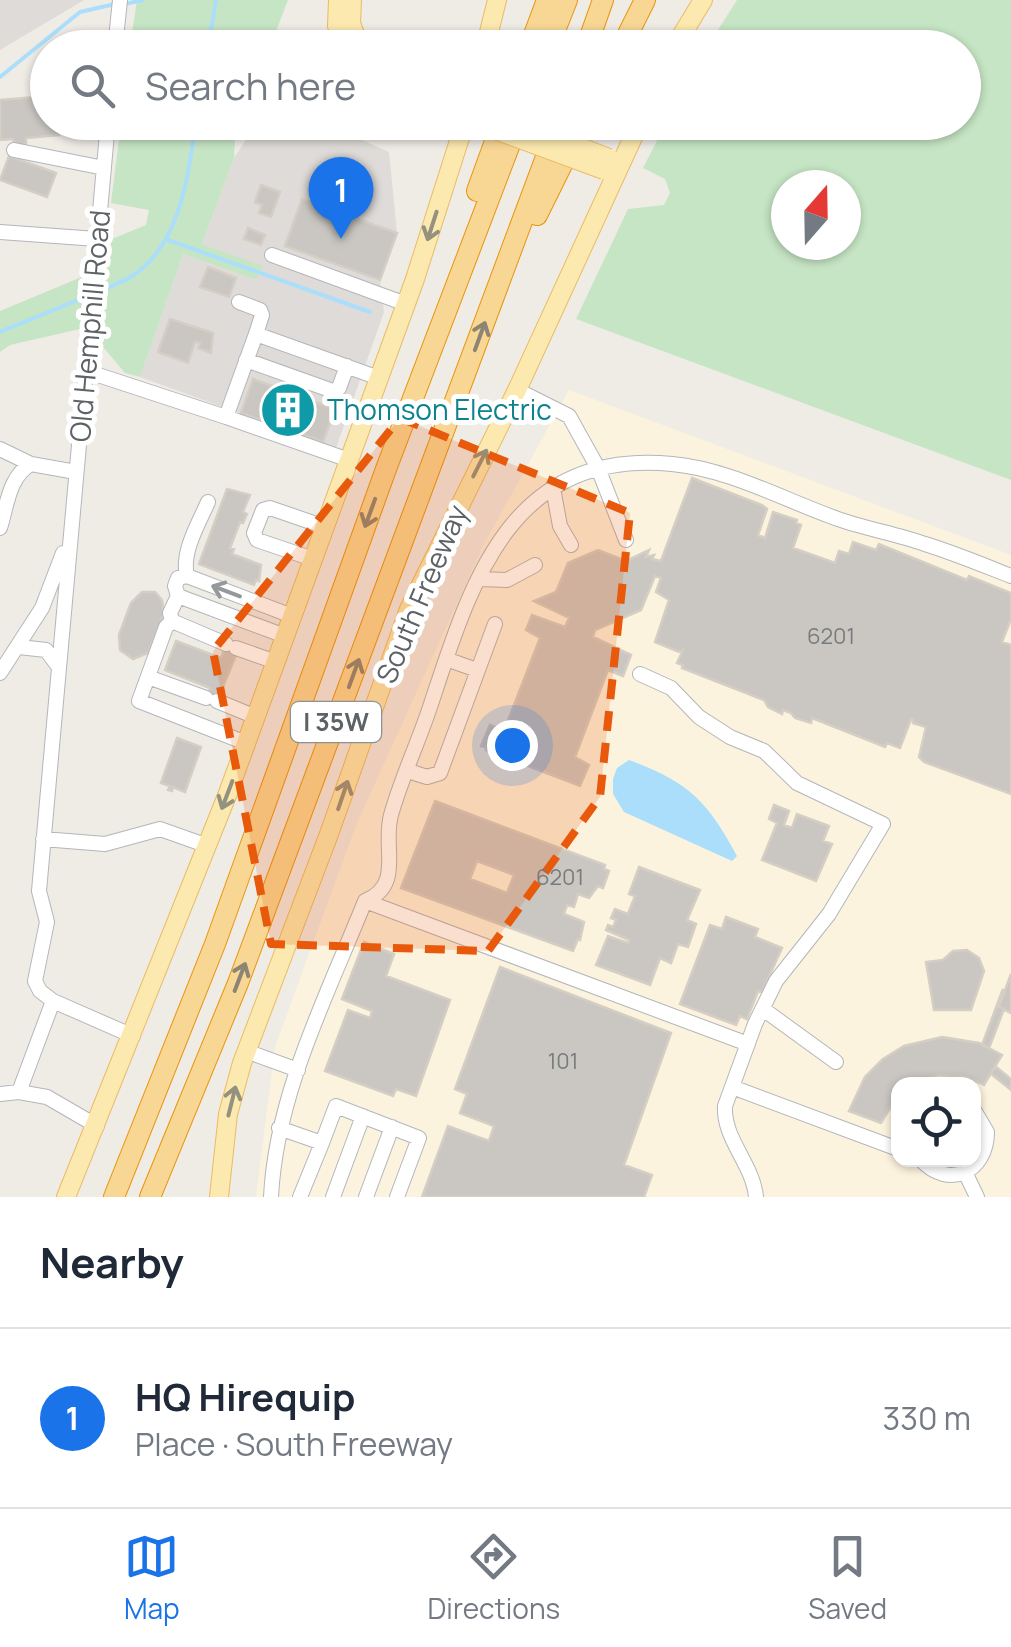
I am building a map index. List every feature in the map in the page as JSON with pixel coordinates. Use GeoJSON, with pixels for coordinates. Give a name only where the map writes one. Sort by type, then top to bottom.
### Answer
{"type":"FeatureCollection","features":[{"type":"Feature","properties":{"kind":"highway"},"geometry":{"type":"LineString","coordinates":[[535,30],[546,0]]}},
{"type":"Feature","properties":{"kind":"highway"},"geometry":{"type":"LineString","coordinates":[[555,30],[567,0]]}},
{"type":"Feature","properties":{"kind":"highway"},"geometry":{"type":"LineString","coordinates":[[593,30],[604,0]]}},
{"type":"Feature","properties":{"kind":"highway"},"geometry":{"type":"LineString","coordinates":[[630,30],[644,0]]}},
{"type":"Feature","properties":{"kind":"highway"},"geometry":{"type":"LineString","coordinates":[[465,254],[462,230],[495,140]]}},
{"type":"Feature","properties":{"kind":"highway","name":"I 35W"},"geometry":{"type":"LineString","coordinates":[[114,1197],[239,880],[510,140]]}},
{"type":"Feature","properties":{"kind":"highway","name":"South Freeway"},"geometry":{"type":"LineString","coordinates":[[150,1197],[238,983],[552,140]]}},
{"type":"Feature","properties":{"kind":"highway"},"geometry":{"type":"LineString","coordinates":[[514,244],[533,222],[574,140]]}},
{"type":"Feature","properties":{"kind":"main road"},"geometry":{"type":"LineString","coordinates":[[338,0],[338,30]]}},
{"type":"Feature","properties":{"kind":"main road"},"geometry":{"type":"LineString","coordinates":[[352,0],[354,30]]}},
{"type":"Feature","properties":{"kind":"main road"},"geometry":{"type":"LineString","coordinates":[[484,0],[485,30]]}},
{"type":"Feature","properties":{"kind":"main road"},"geometry":{"type":"LineString","coordinates":[[490,30],[498,0]]}},
{"type":"Feature","properties":{"kind":"main road"},"geometry":{"type":"LineString","coordinates":[[685,30],[703,0]]}},
{"type":"Feature","properties":{"kind":"main road"},"geometry":{"type":"LineString","coordinates":[[66,1197],[133,1036],[256,717],[406,304],[459,140]]}},
{"type":"Feature","properties":{"kind":"main road"},"geometry":{"type":"LineString","coordinates":[[531,140],[613,166]]}},
{"type":"Feature","properties":{"kind":"main road"},"geometry":{"type":"LineString","coordinates":[[556,140],[613,166]]}},
{"type":"Feature","properties":{"kind":"main road","name":"South Freeway"},"geometry":{"type":"LineString","coordinates":[[219,1197],[228,1114],[246,1051],[330,834],[409,609],[517,390],[613,166],[629,140]]}},
{"type":"Feature","properties":{"kind":"street","name":"Old Hemphill Road"},"geometry":{"type":"LineString","coordinates":[[53,1000],[34,981],[47,922],[39,891],[106,140]]}},
{"type":"Feature","properties":{"kind":"street"},"geometry":{"type":"LineString","coordinates":[[14,150],[104,168]]}},
{"type":"Feature","properties":{"kind":"street"},"geometry":{"type":"LineString","coordinates":[[0,232],[97,239]]}},
{"type":"Feature","properties":{"kind":"street"},"geometry":{"type":"LineString","coordinates":[[272,255],[406,304]]}},
{"type":"Feature","properties":{"kind":"street"},"geometry":{"type":"LineString","coordinates":[[226,417],[262,315],[260,310],[239,302]]}},
{"type":"Feature","properties":{"kind":"street"},"geometry":{"type":"LineString","coordinates":[[256,334],[379,378]]}},
{"type":"Feature","properties":{"kind":"street"},"geometry":{"type":"LineString","coordinates":[[246,360],[333,391],[340,388],[347,366]]}},
{"type":"Feature","properties":{"kind":"street"},"geometry":{"type":"LineString","coordinates":[[86,371],[349,460]]}},
{"type":"Feature","properties":{"kind":"street"},"geometry":{"type":"LineString","coordinates":[[517,390],[569,416],[598,468],[626,540]]}},
{"type":"Feature","properties":{"kind":"street"},"geometry":{"type":"LineString","coordinates":[[0,449],[31,464],[76,472]]}},
{"type":"Feature","properties":{"kind":"street"},"geometry":{"type":"LineString","coordinates":[[271,1197],[279,1128],[365,901],[378,896],[387,885],[390,817],[464,606],[500,536],[516,517],[553,488],[598,468],[625,463],[674,464],[724,476],[1011,576]]}},
{"type":"Feature","properties":{"kind":"street"},"geometry":{"type":"LineString","coordinates":[[0,528],[15,480],[31,464]]}},
{"type":"Feature","properties":{"kind":"street"},"geometry":{"type":"LineString","coordinates":[[553,488],[560,526],[571,545]]}},
{"type":"Feature","properties":{"kind":"street"},"geometry":{"type":"LineString","coordinates":[[187,576],[190,545],[208,502]]}},
{"type":"Feature","properties":{"kind":"street"},"geometry":{"type":"LineString","coordinates":[[313,559],[257,540],[254,533],[263,510],[270,508],[325,527]]}},
{"type":"Feature","properties":{"kind":"street","name":"Old Hemphill Road"},"geometry":{"type":"LineString","coordinates":[[0,673],[49,592],[72,529]]}},
{"type":"Feature","properties":{"kind":"street"},"geometry":{"type":"LineString","coordinates":[[478,579],[507,580],[535,565]]}},
{"type":"Feature","properties":{"kind":"street"},"geometry":{"type":"LineString","coordinates":[[172,621],[170,614],[178,596],[175,586],[178,578],[187,576],[292,616]]}},
{"type":"Feature","properties":{"kind":"street"},"geometry":{"type":"LineString","coordinates":[[178,596],[286,636]]}},
{"type":"Feature","properties":{"kind":"street"},"geometry":{"type":"LineString","coordinates":[[172,621],[276,662]]}},
{"type":"Feature","properties":{"kind":"street"},"geometry":{"type":"LineString","coordinates":[[172,621],[166,627],[139,701],[246,743]]}},
{"type":"Feature","properties":{"kind":"street"},"geometry":{"type":"LineString","coordinates":[[408,771],[427,777],[440,773],[495,624]]}},
{"type":"Feature","properties":{"kind":"street"},"geometry":{"type":"LineString","coordinates":[[19,647],[46,650],[58,666]]}},
{"type":"Feature","properties":{"kind":"street"},"geometry":{"type":"LineString","coordinates":[[446,660],[477,670]]}},
{"type":"Feature","properties":{"kind":"street"},"geometry":{"type":"LineString","coordinates":[[640,674],[671,688],[699,717],[730,738],[764,751],[797,783],[883,824],[829,914],[776,982],[732,1087],[724,1120],[752,1173],[756,1197]]}},
{"type":"Feature","properties":{"kind":"street"},"geometry":{"type":"LineString","coordinates":[[148,677],[256,717]]}},
{"type":"Feature","properties":{"kind":"street"},"geometry":{"type":"LineString","coordinates":[[43,840],[104,844],[160,829],[208,846]]}},
{"type":"Feature","properties":{"kind":"street"},"geometry":{"type":"LineString","coordinates":[[365,901],[748,1044]]}},
{"type":"Feature","properties":{"kind":"street"},"geometry":{"type":"LineString","coordinates":[[19,1092],[53,1000],[133,1036]]}},
{"type":"Feature","properties":{"kind":"street"},"geometry":{"type":"LineString","coordinates":[[762,1009],[836,1062]]}},
{"type":"Feature","properties":{"kind":"street"},"geometry":{"type":"LineString","coordinates":[[246,1051],[298,1070]]}},
{"type":"Feature","properties":{"kind":"street"},"geometry":{"type":"LineString","coordinates":[[732,1087],[891,1146]]}},
{"type":"Feature","properties":{"kind":"street"},"geometry":{"type":"LineString","coordinates":[[0,1094],[19,1092],[47,1097],[97,1126]]}},
{"type":"Feature","properties":{"kind":"street"},"geometry":{"type":"LineString","coordinates":[[300,1197],[336,1106],[419,1138],[397,1197]]}},
{"type":"Feature","properties":{"kind":"street"},"geometry":{"type":"LineString","coordinates":[[334,1197],[364,1116]]}},
{"type":"Feature","properties":{"kind":"street"},"geometry":{"type":"LineString","coordinates":[[981,1119],[987,1144],[981,1158]]}},
{"type":"Feature","properties":{"kind":"street"},"geometry":{"type":"LineString","coordinates":[[366,1197],[392,1127]]}},
{"type":"Feature","properties":{"kind":"street"},"geometry":{"type":"LineString","coordinates":[[279,1128],[322,1143]]}},
{"type":"Feature","properties":{"kind":"street"},"geometry":{"type":"LineString","coordinates":[[932,1167],[943,1174],[966,1172],[971,1167]]}},
{"type":"Feature","properties":{"kind":"street"},"geometry":{"type":"LineString","coordinates":[[966,1172],[977,1197]]}},
{"type":"Feature","properties":{"kind":"highlighted area"},"geometry":{"type":"Polygon","coordinates":[[[400,418],[630,513],[600,797],[488,951],[271,944],[213,651],[400,418]]]}},
{"type":"Feature","properties":{"kind":"shaded area"},"geometry":{"type":"Polygon","coordinates":[[[0,0],[84,0],[30,30],[0,50],[0,0]]]}},
{"type":"Feature","properties":{"kind":"shaded area"},"geometry":{"type":"Polygon","coordinates":[[[246,140],[362,140],[389,152],[397,233],[380,280],[384,312],[336,448],[140,377],[183,254],[256,280],[262,267],[202,244],[234,158],[246,140]]]}},
{"type":"Feature","properties":{"kind":"shaded area"},"geometry":{"type":"Polygon","coordinates":[[[569,390],[1011,555],[1011,1197],[256,1197],[275,1047],[357,823],[483,546],[569,390]]]}},
{"type":"Feature","properties":{"kind":"green space"},"geometry":{"type":"Polygon","coordinates":[[[137,0],[288,0],[277,30],[133,30],[137,0]]]}},
{"type":"Feature","properties":{"kind":"green space"},"geometry":{"type":"Polygon","coordinates":[[[737,0],[1011,0],[1011,480],[576,319],[628,209],[664,205],[670,193],[665,179],[643,168],[657,140],[981,140],[981,30],[718,30],[737,0]]]}},
{"type":"Feature","properties":{"kind":"green space"},"geometry":{"type":"Polygon","coordinates":[[[119,140],[235,140],[234,158],[202,244],[263,266],[256,280],[183,254],[140,377],[125,373],[98,341],[107,241],[146,225],[149,210],[111,203],[119,140]]]}},
{"type":"Feature","properties":{"kind":"green space"},"geometry":{"type":"Polygon","coordinates":[[[84,276],[80,329],[10,345],[0,352],[0,311],[84,276]]]}},
{"type":"Feature","properties":{"kind":"water"},"geometry":{"type":"Polygon","coordinates":[[[629,760],[667,777],[694,796],[716,821],[737,856],[732,861],[624,812],[613,794],[613,779],[617,768],[629,760]]]}},
{"type":"Feature","properties":{"kind":"building"},"geometry":{"type":"Polygon","coordinates":[[[30,98],[30,138],[26,138],[26,145],[14,146],[13,139],[0,140],[0,100],[30,98]]]}},
{"type":"Feature","properties":{"kind":"building"},"geometry":{"type":"Polygon","coordinates":[[[9,156],[56,173],[47,197],[0,180],[9,156]]]}},
{"type":"Feature","properties":{"kind":"building"},"geometry":{"type":"Polygon","coordinates":[[[261,185],[280,192],[271,217],[259,213],[262,205],[255,202],[261,185]]]}},
{"type":"Feature","properties":{"kind":"building"},"geometry":{"type":"Polygon","coordinates":[[[302,199],[397,233],[380,280],[285,246],[302,199]]]}},
{"type":"Feature","properties":{"kind":"building"},"geometry":{"type":"Polygon","coordinates":[[[248,228],[265,235],[261,245],[244,239],[248,228]]]}},
{"type":"Feature","properties":{"kind":"building"},"geometry":{"type":"Polygon","coordinates":[[[208,267],[236,278],[229,297],[200,287],[208,267]]]}},
{"type":"Feature","properties":{"kind":"building"},"geometry":{"type":"Polygon","coordinates":[[[170,319],[213,333],[211,353],[198,348],[200,343],[195,342],[188,363],[158,352],[170,319]]]}},
{"type":"Feature","properties":{"kind":"building","name":"Thomson Electric"},"geometry":{"type":"Polygon","coordinates":[[[253,379],[335,409],[323,442],[241,413],[253,379]]]}},
{"type":"Feature","properties":{"kind":"building"},"geometry":{"type":"Polygon","coordinates":[[[692,478],[767,509],[758,535],[765,538],[773,512],[801,525],[793,548],[835,563],[839,551],[849,554],[853,542],[876,550],[879,544],[967,580],[969,576],[1011,593],[1011,619],[1002,642],[1011,645],[1011,794],[924,762],[919,757],[926,727],[911,719],[900,748],[887,743],[885,747],[812,718],[811,723],[783,710],[782,714],[768,707],[764,700],[682,668],[677,663],[683,650],[679,652],[655,642],[669,600],[656,592],[661,578],[655,576],[641,610],[595,630],[593,637],[631,655],[623,676],[608,670],[575,757],[589,765],[580,786],[481,746],[490,725],[504,731],[540,638],[526,630],[532,615],[565,627],[569,618],[534,601],[556,592],[568,563],[598,550],[626,561],[649,550],[646,557],[654,555],[652,559],[661,561],[692,478]]]}},
{"type":"Feature","properties":{"kind":"building"},"geometry":{"type":"Polygon","coordinates":[[[227,489],[250,495],[243,512],[247,514],[230,548],[234,549],[232,554],[261,565],[259,581],[254,585],[199,564],[227,489]]]}},
{"type":"Feature","properties":{"kind":"building"},"geometry":{"type":"Polygon","coordinates":[[[142,592],[155,592],[162,600],[164,614],[148,653],[133,659],[120,650],[119,635],[131,603],[142,592]]]}},
{"type":"Feature","properties":{"kind":"building"},"geometry":{"type":"Polygon","coordinates":[[[176,641],[221,658],[227,642],[237,653],[215,706],[205,703],[210,688],[165,670],[176,641]]]}},
{"type":"Feature","properties":{"kind":"building"},"geometry":{"type":"Polygon","coordinates":[[[177,738],[201,747],[185,792],[173,787],[168,790],[170,786],[161,783],[177,738]]]}},
{"type":"Feature","properties":{"kind":"building"},"geometry":{"type":"Polygon","coordinates":[[[435,801],[605,865],[604,869],[609,871],[603,888],[598,886],[589,898],[578,894],[574,907],[567,905],[564,914],[584,922],[573,951],[401,888],[435,801]],[[477,861],[470,879],[507,893],[514,875],[477,861]]]}},
{"type":"Feature","properties":{"kind":"building"},"geometry":{"type":"Polygon","coordinates":[[[774,805],[789,811],[784,825],[792,828],[797,814],[829,826],[823,841],[832,844],[816,881],[762,860],[777,823],[769,819],[774,805]]]}},
{"type":"Feature","properties":{"kind":"building"},"geometry":{"type":"Polygon","coordinates":[[[639,867],[700,890],[687,920],[696,924],[688,947],[678,944],[671,963],[660,958],[650,985],[596,965],[608,936],[628,943],[629,940],[606,930],[616,920],[611,918],[615,909],[628,914],[635,896],[629,894],[639,867]]]}},
{"type":"Feature","properties":{"kind":"building"},"geometry":{"type":"Polygon","coordinates":[[[726,917],[758,929],[755,937],[782,948],[747,1019],[740,1016],[736,1025],[680,1004],[710,925],[722,929],[726,917]]]}},
{"type":"Feature","properties":{"kind":"building"},"geometry":{"type":"Polygon","coordinates":[[[364,942],[394,954],[386,976],[450,1000],[416,1096],[396,1089],[393,1096],[325,1071],[348,1010],[370,1018],[372,1011],[342,999],[364,942]]]}},
{"type":"Feature","properties":{"kind":"building"},"geometry":{"type":"Polygon","coordinates":[[[967,950],[979,958],[984,971],[971,1010],[934,1010],[926,962],[967,950]]]}},
{"type":"Feature","properties":{"kind":"building"},"geometry":{"type":"Polygon","coordinates":[[[500,967],[671,1033],[624,1165],[652,1175],[644,1197],[422,1197],[448,1126],[489,1141],[494,1126],[460,1113],[467,1094],[455,1089],[500,967]]]}},
{"type":"Feature","properties":{"kind":"building"},"geometry":{"type":"Polygon","coordinates":[[[1011,974],[1011,1013],[999,1007],[1011,974]]]}},
{"type":"Feature","properties":{"kind":"building"},"geometry":{"type":"Polygon","coordinates":[[[1003,989],[999,1007],[1004,1009],[989,1048],[982,1045],[1003,989]]]}},
{"type":"Feature","properties":{"kind":"building"},"geometry":{"type":"Polygon","coordinates":[[[942,1037],[979,1043],[1002,1055],[984,1085],[981,1077],[891,1077],[891,1107],[881,1123],[849,1111],[865,1077],[904,1046],[942,1037]]]}},
{"type":"Feature","properties":{"kind":"building"},"geometry":{"type":"Polygon","coordinates":[[[995,1066],[1011,1079],[1011,1090],[991,1074],[995,1066]]]}},
{"type":"Feature","properties":{"kind":"waterway"},"geometry":{"type":"LineString","coordinates":[[125,4],[143,0]]}},
{"type":"Feature","properties":{"kind":"waterway"},"geometry":{"type":"LineString","coordinates":[[211,30],[216,0]]}},
{"type":"Feature","properties":{"kind":"waterway"},"geometry":{"type":"LineString","coordinates":[[58,30],[80,12],[115,4]]}},
{"type":"Feature","properties":{"kind":"waterway"},"geometry":{"type":"LineString","coordinates":[[0,77],[30,53]]}},
{"type":"Feature","properties":{"kind":"waterway"},"geometry":{"type":"LineString","coordinates":[[97,292],[132,276],[162,246],[179,207],[193,140]]}},
{"type":"Feature","properties":{"kind":"waterway"},"geometry":{"type":"LineString","coordinates":[[168,240],[370,312]]}},
{"type":"Feature","properties":{"kind":"waterway"},"geometry":{"type":"LineString","coordinates":[[0,332],[88,296]]}},
{"type":"Feature","properties":{"kind":"place","name":"HQ Hirequip"},"geometry":{"type":"Point","coordinates":[341,239]}},
{"type":"Feature","properties":{"kind":"place","name":"Thomson Electric"},"geometry":{"type":"Point","coordinates":[288,410]}}]}
